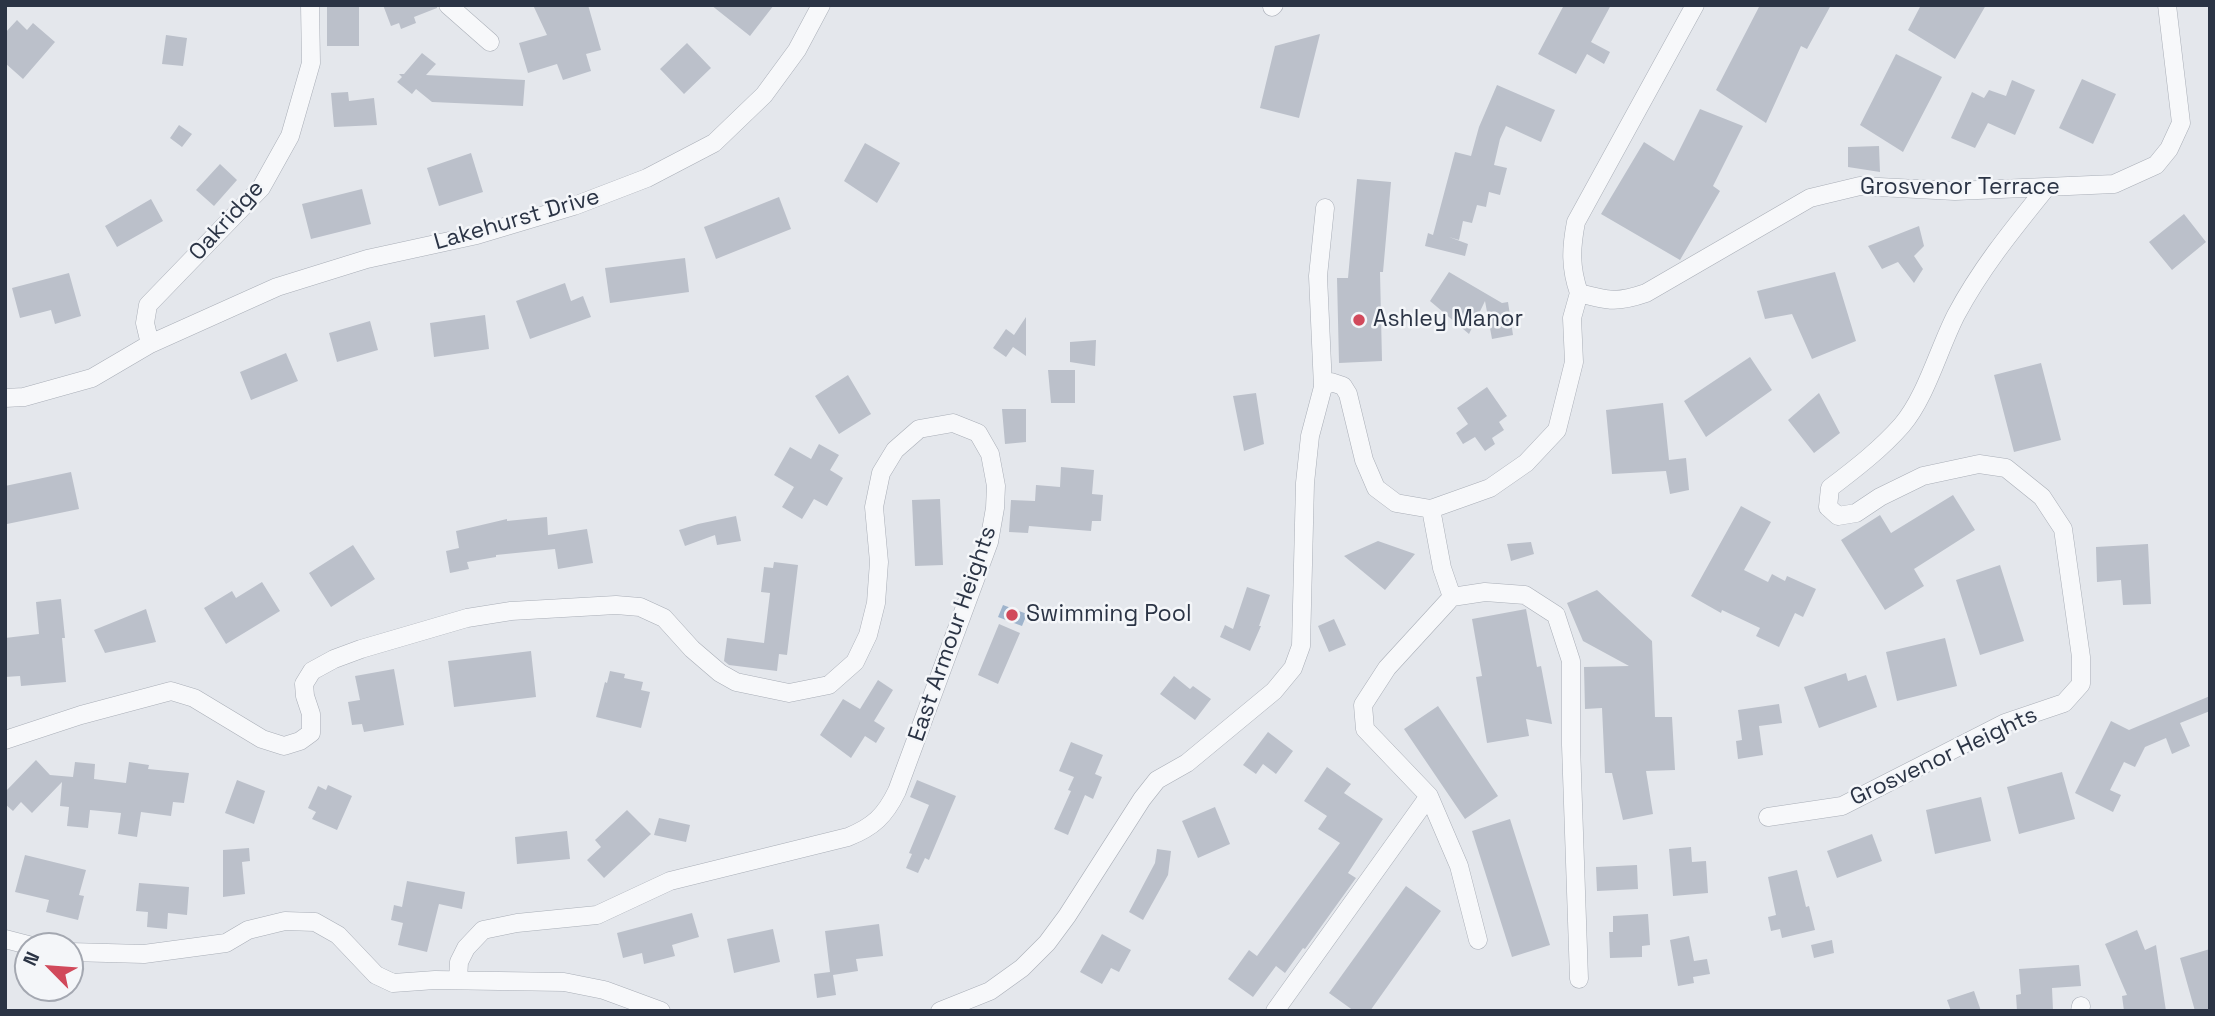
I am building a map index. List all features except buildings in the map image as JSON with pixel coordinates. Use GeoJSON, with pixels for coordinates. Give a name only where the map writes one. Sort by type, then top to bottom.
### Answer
{"type":"FeatureCollection","features":[{"type":"Feature","properties":{"kind":"street","name":"Oakridge"},"geometry":{"type":"LineString","coordinates":[[150,344],[145,323],[148,304],[261,188],[290,136],[311,63],[310,5]]}},
{"type":"Feature","properties":{"kind":"street"},"geometry":{"type":"LineString","coordinates":[[448,5],[490,42]]}},
{"type":"Feature","properties":{"kind":"street","name":"Lakehurst Drive"},"geometry":{"type":"LineString","coordinates":[[5,398],[24,397],[92,378],[150,344],[277,286],[367,259],[489,231],[574,206],[648,178],[714,143],[764,95],[797,50],[821,5]]}},
{"type":"Feature","properties":{"kind":"street"},"geometry":{"type":"LineString","coordinates":[[1323,387],[1331,382],[1343,386],[1348,394],[1364,460],[1376,488],[1396,503],[1431,509],[1490,488],[1526,463],[1557,430],[1574,362],[1572,318],[1579,293],[1572,275],[1570,254],[1576,222],[1695,5]]}},
{"type":"Feature","properties":{"kind":"street","name":"Grosvenor Terrace"},"geometry":{"type":"LineString","coordinates":[[1579,293],[1599,299],[1624,301],[1646,293],[1810,198],[1860,186],[1955,191],[2114,184],[2156,165],[2169,149],[2181,123],[2167,5]]}},
{"type":"Feature","properties":{"kind":"street","name":"Grosvenor Heights"},"geometry":{"type":"LineString","coordinates":[[1768,817],[1842,806],[2005,723],[2064,703],[2081,684],[2081,657],[2063,529],[2042,498],[2006,468],[1979,464],[1923,476],[1880,496],[1856,513],[1838,516],[1828,507],[1830,488],[1903,424],[1923,388],[1956,315],[1995,251],[2046,188]]}},
{"type":"Feature","properties":{"kind":"street"},"geometry":{"type":"LineString","coordinates":[[940,1011],[989,991],[1023,968],[1048,943],[1157,780],[1187,763],[1274,691],[1293,668],[1301,646],[1305,483],[1310,436],[1323,387],[1318,276],[1325,208]]}},
{"type":"Feature","properties":{"kind":"street","name":"East Armour Heights"},"geometry":{"type":"LineString","coordinates":[[5,740],[81,715],[171,691],[194,698],[262,739],[284,746],[300,741],[311,733],[311,714],[304,684],[312,671],[361,649],[467,618],[511,611],[616,605],[640,607],[664,618],[692,649],[720,673],[736,682],[789,693],[830,685],[855,662],[868,635],[876,603],[879,562],[874,507],[881,473],[895,450],[919,429],[953,423],[978,433],[990,454],[996,486],[989,542],[907,766],[890,806],[880,819],[868,829],[848,837],[670,881],[597,915],[517,923],[483,930],[466,948],[459,962],[458,980]]}},
{"type":"Feature","properties":{"kind":"street"},"geometry":{"type":"LineString","coordinates":[[1431,509],[1442,568],[1452,597]]}},
{"type":"Feature","properties":{"kind":"street"},"geometry":{"type":"LineString","coordinates":[[1478,940],[1459,866],[1429,796],[1365,729],[1363,705],[1387,668],[1452,597],[1485,592],[1525,595],[1556,615],[1571,661],[1571,745],[1579,979]]}},
{"type":"Feature","properties":{"kind":"street"},"geometry":{"type":"LineString","coordinates":[[1275,1011],[1429,796]]}},
{"type":"Feature","properties":{"kind":"street"},"geometry":{"type":"LineString","coordinates":[[84,952],[144,954],[226,943],[248,930],[285,920],[315,922],[338,935],[376,975],[393,984],[458,980],[564,982],[604,990],[662,1011]]}},
{"type":"Feature","properties":{"kind":"water","name":"Swimming Pool"},"geometry":{"type":"Polygon","coordinates":[[[1003,605],[1027,614],[1022,626],[998,617],[1003,605]]]}},
{"type":"Feature","properties":{"kind":"place","name":"Ashley Manor"},"geometry":{"type":"Point","coordinates":[1359,320]}},
{"type":"Feature","properties":{"kind":"place","name":"Swimming Pool"},"geometry":{"type":"Point","coordinates":[1012,615]}}]}
